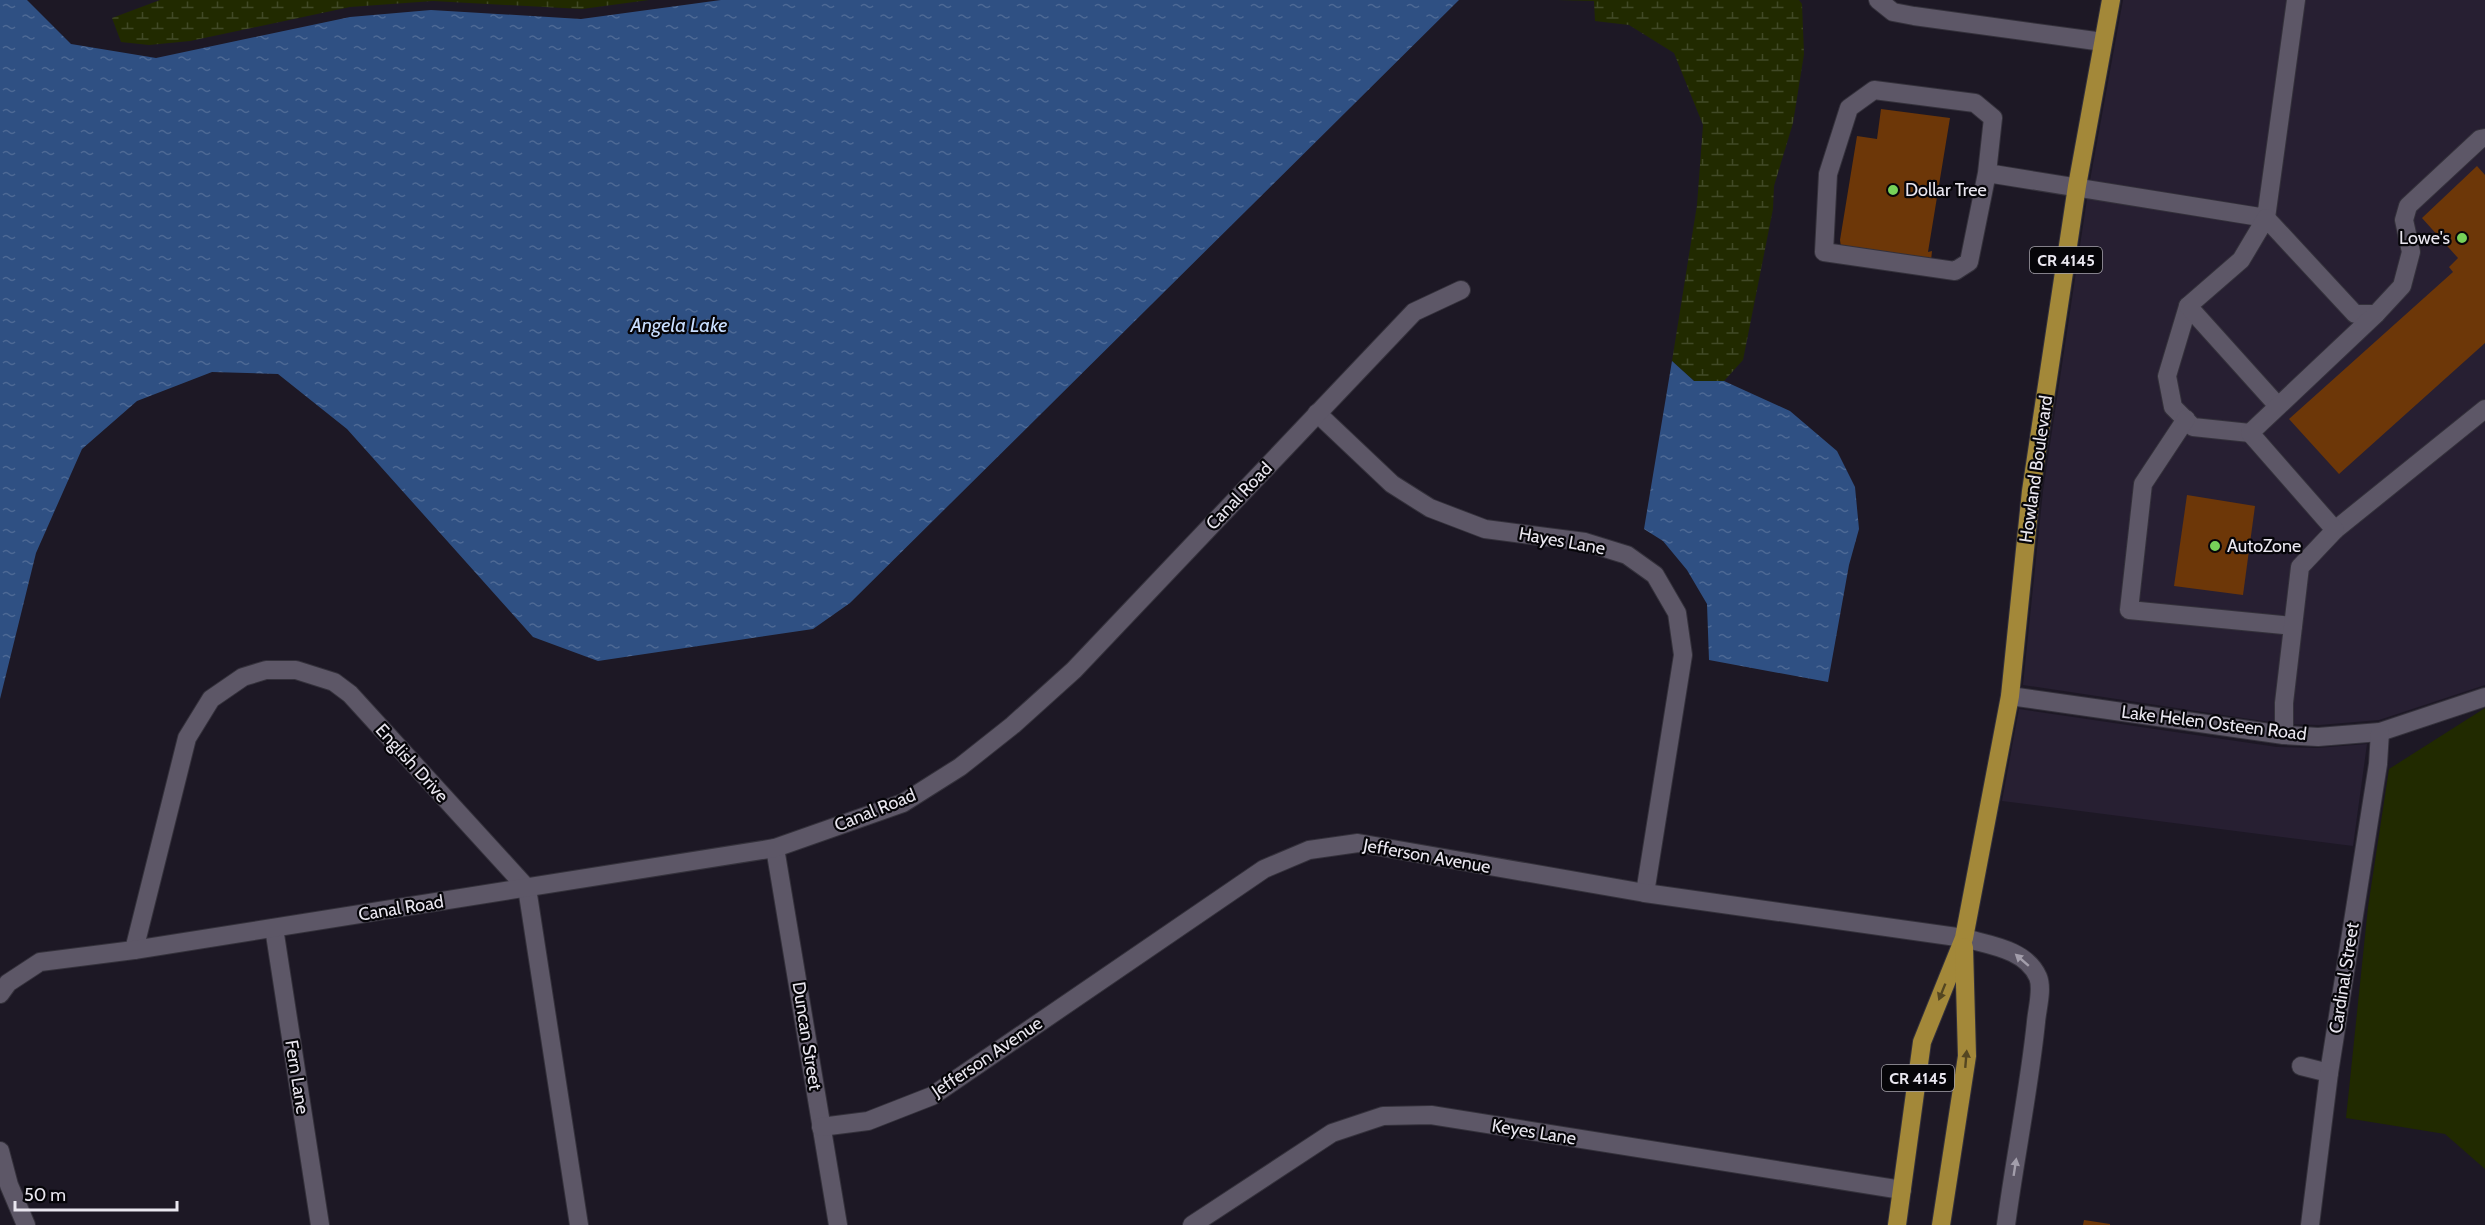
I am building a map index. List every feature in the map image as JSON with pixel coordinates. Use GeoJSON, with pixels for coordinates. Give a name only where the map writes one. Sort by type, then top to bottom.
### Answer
{"type":"FeatureCollection","features":[{"type":"Feature","properties":{"kind":"main road","name":"Howland Boulevard"},"geometry":{"type":"LineString","coordinates":[[1897,1225],[1922,1042],[1964,938],[2010,696],[2031,491],[2077,186],[2111,0]]}},
{"type":"Feature","properties":{"kind":"main road","name":"Howland Boulevard"},"geometry":{"type":"LineString","coordinates":[[1941,1225],[1967,1056],[1964,938]]}},
{"type":"Feature","properties":{"kind":"street"},"geometry":{"type":"LineString","coordinates":[[1878,0],[1893,12],[1914,16],[2103,42]]}},
{"type":"Feature","properties":{"kind":"street"},"geometry":{"type":"LineString","coordinates":[[2296,0],[2266,218],[2241,260],[2188,306],[2167,376],[2173,407],[2193,427],[2250,433],[2335,530]]}},
{"type":"Feature","properties":{"kind":"street"},"geometry":{"type":"LineString","coordinates":[[1874,90],[1975,103],[1993,118],[1987,173],[1970,262],[1954,271],[1824,252],[1828,174],[1849,108],[1874,90]]}},
{"type":"Feature","properties":{"kind":"street"},"geometry":{"type":"LineString","coordinates":[[2250,433],[2376,314],[2402,286],[2411,252],[2404,220],[2408,206],[2480,139],[2485,138]]}},
{"type":"Feature","properties":{"kind":"street"},"geometry":{"type":"LineString","coordinates":[[1987,173],[2266,218],[2355,314],[2376,314]]}},
{"type":"Feature","properties":{"kind":"street","name":"Canal Road"},"geometry":{"type":"LineString","coordinates":[[0,994],[8,983],[40,962],[134,950],[775,848],[903,803],[960,767],[1013,725],[1074,670],[1414,312],[1461,290]]}},
{"type":"Feature","properties":{"kind":"street"},"geometry":{"type":"LineString","coordinates":[[2188,306],[2278,406]]}},
{"type":"Feature","properties":{"kind":"street"},"geometry":{"type":"LineString","coordinates":[[2284,735],[2284,703],[2300,567],[2335,530],[2485,408]]}},
{"type":"Feature","properties":{"kind":"street","name":"Hayes Lane"},"geometry":{"type":"LineString","coordinates":[[1317,413],[1392,484],[1430,507],[1485,529],[1585,542],[1627,555],[1655,575],[1677,613],[1683,655],[1645,893]]}},
{"type":"Feature","properties":{"kind":"street"},"geometry":{"type":"LineString","coordinates":[[2186,419],[2143,484],[2129,610],[2294,626]]}},
{"type":"Feature","properties":{"kind":"street","name":"English Drive"},"geometry":{"type":"LineString","coordinates":[[134,950],[187,738],[211,699],[243,677],[267,670],[296,670],[334,682],[350,694],[527,888]]}},
{"type":"Feature","properties":{"kind":"street","name":"Lake Helen Osteen Road"},"geometry":{"type":"LineString","coordinates":[[2010,696],[2284,735],[2318,737],[2380,732],[2485,697]]}},
{"type":"Feature","properties":{"kind":"street","name":"Cardinal Street"},"geometry":{"type":"LineString","coordinates":[[2310,1225],[2329,1073],[2378,764],[2380,732]]}},
{"type":"Feature","properties":{"kind":"street","name":"Jefferson Avenue"},"geometry":{"type":"LineString","coordinates":[[821,1127],[868,1121],[932,1096],[1264,869],[1309,850],[1358,843],[1645,893],[1964,938],[2011,951],[2038,977],[2039,991],[2031,1069],[2006,1225]]}},
{"type":"Feature","properties":{"kind":"street","name":"Duncan Street"},"geometry":{"type":"LineString","coordinates":[[775,848],[838,1225]]}},
{"type":"Feature","properties":{"kind":"street"},"geometry":{"type":"LineString","coordinates":[[527,888],[579,1225]]}},
{"type":"Feature","properties":{"kind":"street","name":"Fern Lane"},"geometry":{"type":"LineString","coordinates":[[274,928],[320,1225]]}},
{"type":"Feature","properties":{"kind":"street"},"geometry":{"type":"LineString","coordinates":[[2301,1066],[2329,1073]]}},
{"type":"Feature","properties":{"kind":"street","name":"Keyes Lane"},"geometry":{"type":"LineString","coordinates":[[1192,1225],[1332,1133],[1383,1116],[1431,1115],[1902,1190]]}},
{"type":"Feature","properties":{"kind":"street"},"geometry":{"type":"LineString","coordinates":[[0,1151],[9,1185],[26,1225]]}},
{"type":"Feature","properties":{"kind":"shaded area"},"geometry":{"type":"Polygon","coordinates":[[[2123,0],[2485,0],[2485,685],[2379,720],[2319,725],[2283,724],[2023,685],[2043,491],[2089,186],[2123,0]]]}},
{"type":"Feature","properties":{"kind":"shaded area"},"geometry":{"type":"Polygon","coordinates":[[[2019,709],[2277,747],[2317,748],[2367,744],[2353,846],[2002,801],[2019,709]]]}},
{"type":"Feature","properties":{"kind":"green space"},"geometry":{"type":"Polygon","coordinates":[[[160,0],[649,0],[582,9],[433,1],[350,7],[190,41],[149,45],[121,42],[112,18],[160,0]]]}},
{"type":"Feature","properties":{"kind":"green space"},"geometry":{"type":"Polygon","coordinates":[[[1557,0],[1799,0],[1802,4],[1804,54],[1793,123],[1774,186],[1773,209],[1743,360],[1724,381],[1694,381],[1672,361],[1697,205],[1703,125],[1674,53],[1629,25],[1595,21],[1594,1],[1557,0]]]}},
{"type":"Feature","properties":{"kind":"green space"},"geometry":{"type":"Polygon","coordinates":[[[2485,708],[2485,1169],[2445,1134],[2346,1118],[2368,907],[2389,769],[2485,708]]]}},
{"type":"Feature","properties":{"kind":"water","name":"Angela Lake"},"geometry":{"type":"Polygon","coordinates":[[[0,0],[27,0],[71,44],[156,58],[350,17],[431,10],[581,19],[721,0],[1459,0],[850,603],[813,629],[598,661],[533,637],[347,429],[278,374],[212,372],[137,401],[82,449],[36,553],[0,699],[0,0]]]}},
{"type":"Feature","properties":{"kind":"water"},"geometry":{"type":"Polygon","coordinates":[[[1672,361],[1694,381],[1724,381],[1790,411],[1837,451],[1855,487],[1859,529],[1849,565],[1828,682],[1709,660],[1707,604],[1687,570],[1663,541],[1644,529],[1672,361]]]}},
{"type":"Feature","properties":{"kind":"building","name":"Dollar Tree"},"geometry":{"type":"Polygon","coordinates":[[[1881,109],[1950,118],[1928,252],[1932,251],[1931,261],[1841,247],[1840,240],[1857,136],[1877,139],[1881,109]]]}},
{"type":"Feature","properties":{"kind":"building"},"geometry":{"type":"Polygon","coordinates":[[[2477,166],[2485,175],[2485,343],[2339,474],[2289,419],[2453,272],[2449,267],[2458,258],[2422,218],[2477,166]]]}},
{"type":"Feature","properties":{"kind":"building","name":"AutoZone"},"geometry":{"type":"Polygon","coordinates":[[[2187,495],[2255,506],[2243,595],[2174,586],[2187,495]]]}},
{"type":"Feature","properties":{"kind":"building"},"geometry":{"type":"Polygon","coordinates":[[[2084,1220],[2110,1224],[2110,1225],[2083,1225],[2084,1220]]]}},
{"type":"Feature","properties":{"kind":"place","name":"Dollar Tree"},"geometry":{"type":"Point","coordinates":[1893,190]}},
{"type":"Feature","properties":{"kind":"place","name":"Lowe's"},"geometry":{"type":"Point","coordinates":[2462,238]}},
{"type":"Feature","properties":{"kind":"place","name":"AutoZone"},"geometry":{"type":"Point","coordinates":[2215,546]}}]}
